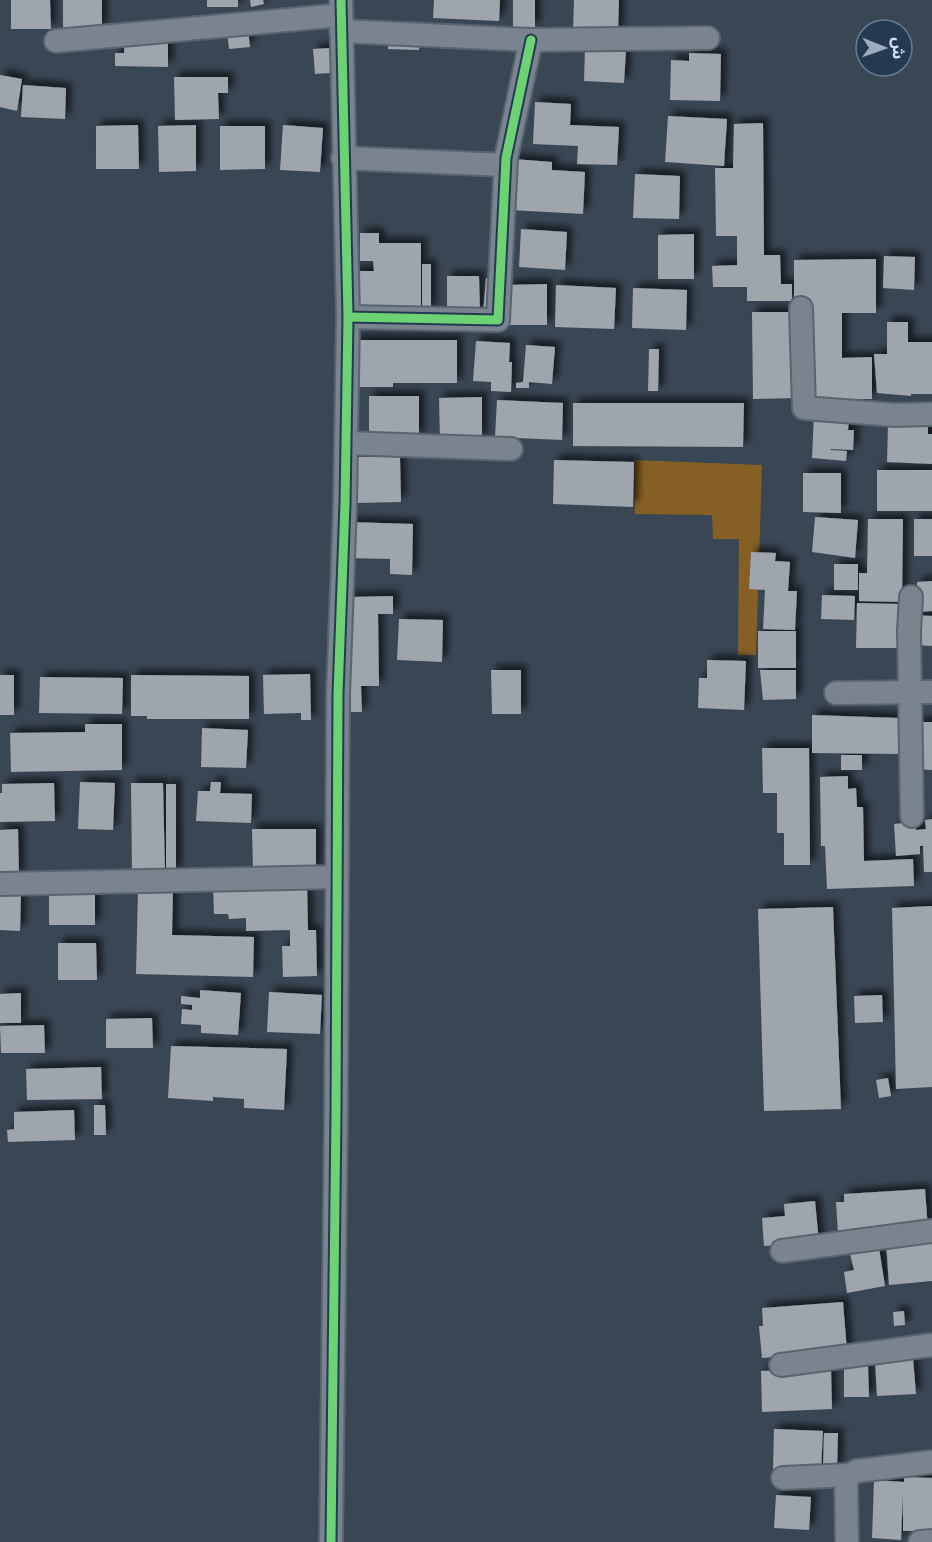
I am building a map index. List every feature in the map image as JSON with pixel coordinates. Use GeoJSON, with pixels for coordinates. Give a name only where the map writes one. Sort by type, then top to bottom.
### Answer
{"type":"FeatureCollection","features":[{"type":"Feature","properties":{"kind":"street"},"geometry":{"type":"LineString","coordinates":[[331,1542],[338,694],[348,317],[341,15]]}},
{"type":"Feature","properties":{"kind":"street"},"geometry":{"type":"LineString","coordinates":[[56,41],[341,15],[531,40],[708,38]]}},
{"type":"Feature","properties":{"kind":"street"},"geometry":{"type":"LineString","coordinates":[[348,317],[498,320],[505,165],[531,40]]}},
{"type":"Feature","properties":{"kind":"street"},"geometry":{"type":"LineString","coordinates":[[343,158],[505,165]]}},
{"type":"Feature","properties":{"kind":"street"},"geometry":{"type":"LineString","coordinates":[[801,308],[804,408],[895,415],[932,414]]}},
{"type":"Feature","properties":{"kind":"street"},"geometry":{"type":"LineString","coordinates":[[346,443],[512,449]]}},
{"type":"Feature","properties":{"kind":"street"},"geometry":{"type":"LineString","coordinates":[[911,597],[921,692],[912,816]]}},
{"type":"Feature","properties":{"kind":"street"},"geometry":{"type":"LineString","coordinates":[[836,693],[921,692]]}},
{"type":"Feature","properties":{"kind":"street"},"geometry":{"type":"LineString","coordinates":[[0,884],[337,877]]}},
{"type":"Feature","properties":{"kind":"street"},"geometry":{"type":"LineString","coordinates":[[782,1251],[932,1231]]}},
{"type":"Feature","properties":{"kind":"street"},"geometry":{"type":"LineString","coordinates":[[781,1365],[932,1345]]}},
{"type":"Feature","properties":{"kind":"street"},"geometry":{"type":"LineString","coordinates":[[783,1478],[849,1475],[857,1471],[932,1462]]}},
{"type":"Feature","properties":{"kind":"street"},"geometry":{"type":"LineString","coordinates":[[847,1542],[846,1483],[849,1475]]}},
{"type":"Feature","properties":{"kind":"street"},"geometry":{"type":"LineString","coordinates":[[920,1542],[932,1540]]}},
{"type":"Feature","properties":{"kind":"shaded area"},"geometry":{"type":"Polygon","coordinates":[[[634,460],[762,465],[756,655],[738,655],[739,539],[713,539],[712,515],[635,514],[634,460]]]}},
{"type":"Feature","properties":{"kind":"building"},"geometry":{"type":"Polygon","coordinates":[[[11,0],[50,0],[51,29],[11,29],[11,0]]]}},
{"type":"Feature","properties":{"kind":"building"},"geometry":{"type":"Polygon","coordinates":[[[63,0],[102,0],[102,30],[63,30],[63,0]]]}},
{"type":"Feature","properties":{"kind":"building"},"geometry":{"type":"Polygon","coordinates":[[[207,0],[238,0],[238,7],[207,7],[207,0]]]}},
{"type":"Feature","properties":{"kind":"building"},"geometry":{"type":"Polygon","coordinates":[[[250,0],[263,0],[264,4],[251,7],[250,0]]]}},
{"type":"Feature","properties":{"kind":"building"},"geometry":{"type":"Polygon","coordinates":[[[434,0],[500,0],[499,21],[433,18],[434,0]]]}},
{"type":"Feature","properties":{"kind":"building"},"geometry":{"type":"Polygon","coordinates":[[[513,0],[535,0],[535,28],[513,27],[513,0]]]}},
{"type":"Feature","properties":{"kind":"building"},"geometry":{"type":"Polygon","coordinates":[[[574,0],[619,0],[618,32],[573,30],[574,0]]]}},
{"type":"Feature","properties":{"kind":"building"},"geometry":{"type":"Polygon","coordinates":[[[248,30],[250,47],[229,49],[227,31],[248,30]]]}},
{"type":"Feature","properties":{"kind":"building"},"geometry":{"type":"Polygon","coordinates":[[[125,37],[168,37],[168,67],[115,66],[115,53],[124,53],[125,37]]]}},
{"type":"Feature","properties":{"kind":"building"},"geometry":{"type":"Polygon","coordinates":[[[389,37],[420,39],[419,50],[388,49],[389,37]]]}},
{"type":"Feature","properties":{"kind":"building"},"geometry":{"type":"Polygon","coordinates":[[[329,48],[331,73],[315,74],[313,49],[329,48]]]}},
{"type":"Feature","properties":{"kind":"building"},"geometry":{"type":"Polygon","coordinates":[[[585,48],[626,50],[624,83],[584,81],[585,48]]]}},
{"type":"Feature","properties":{"kind":"building"},"geometry":{"type":"Polygon","coordinates":[[[689,53],[721,54],[720,101],[670,100],[671,60],[689,61],[689,53]]]}},
{"type":"Feature","properties":{"kind":"building"},"geometry":{"type":"Polygon","coordinates":[[[0,75],[22,79],[17,111],[0,107],[0,75]]]}},
{"type":"Feature","properties":{"kind":"building"},"geometry":{"type":"Polygon","coordinates":[[[174,77],[228,77],[228,93],[218,93],[219,119],[175,120],[174,77]]]}},
{"type":"Feature","properties":{"kind":"building"},"geometry":{"type":"Polygon","coordinates":[[[23,85],[66,88],[65,119],[21,117],[23,85]]]}},
{"type":"Feature","properties":{"kind":"building"},"geometry":{"type":"Polygon","coordinates":[[[535,102],[571,104],[570,125],[619,127],[617,165],[577,164],[578,146],[533,144],[535,102]]]}},
{"type":"Feature","properties":{"kind":"building"},"geometry":{"type":"Polygon","coordinates":[[[668,116],[727,119],[724,166],[665,162],[668,116]]]}},
{"type":"Feature","properties":{"kind":"building"},"geometry":{"type":"Polygon","coordinates":[[[763,123],[764,255],[780,255],[781,284],[792,284],[792,301],[747,301],[747,287],[713,287],[712,266],[737,265],[737,236],[716,236],[715,168],[733,168],[734,124],[763,123]]]}},
{"type":"Feature","properties":{"kind":"building"},"geometry":{"type":"Polygon","coordinates":[[[138,125],[139,169],[96,169],[96,126],[138,125]]]}},
{"type":"Feature","properties":{"kind":"building"},"geometry":{"type":"Polygon","coordinates":[[[196,125],[196,171],[159,172],[158,126],[196,125]]]}},
{"type":"Feature","properties":{"kind":"building"},"geometry":{"type":"Polygon","coordinates":[[[283,125],[323,128],[320,172],[280,170],[283,125]]]}},
{"type":"Feature","properties":{"kind":"building"},"geometry":{"type":"Polygon","coordinates":[[[220,126],[265,126],[265,169],[220,170],[220,126]]]}},
{"type":"Feature","properties":{"kind":"building"},"geometry":{"type":"Polygon","coordinates":[[[513,159],[552,162],[552,170],[585,172],[583,214],[510,210],[513,159]]]}},
{"type":"Feature","properties":{"kind":"building"},"geometry":{"type":"Polygon","coordinates":[[[635,174],[680,176],[679,219],[633,218],[635,174]]]}},
{"type":"Feature","properties":{"kind":"building"},"geometry":{"type":"Polygon","coordinates":[[[521,229],[567,232],[565,270],[519,267],[521,229]]]}},
{"type":"Feature","properties":{"kind":"building"},"geometry":{"type":"Polygon","coordinates":[[[360,233],[379,233],[379,243],[421,243],[421,312],[352,312],[352,271],[374,271],[373,261],[360,261],[360,233]]]}},
{"type":"Feature","properties":{"kind":"building"},"geometry":{"type":"Polygon","coordinates":[[[694,234],[694,279],[658,279],[658,235],[694,234]]]}},
{"type":"Feature","properties":{"kind":"building"},"geometry":{"type":"Polygon","coordinates":[[[884,256],[915,257],[914,290],[883,288],[884,256]]]}},
{"type":"Feature","properties":{"kind":"building"},"geometry":{"type":"Polygon","coordinates":[[[876,259],[876,313],[842,313],[842,358],[872,357],[872,399],[809,399],[794,305],[794,260],[876,259]]]}},
{"type":"Feature","properties":{"kind":"building"},"geometry":{"type":"Polygon","coordinates":[[[422,264],[431,264],[431,311],[422,311],[422,264]]]}},
{"type":"Feature","properties":{"kind":"building"},"geometry":{"type":"Polygon","coordinates":[[[447,276],[479,276],[480,314],[447,315],[447,276]]]}},
{"type":"Feature","properties":{"kind":"building"},"geometry":{"type":"Polygon","coordinates":[[[486,278],[499,279],[496,315],[483,314],[486,278]]]}},
{"type":"Feature","properties":{"kind":"building"},"geometry":{"type":"Polygon","coordinates":[[[547,284],[547,325],[507,325],[507,285],[547,284]]]}},
{"type":"Feature","properties":{"kind":"building"},"geometry":{"type":"Polygon","coordinates":[[[556,285],[616,288],[614,329],[555,327],[556,285]]]}},
{"type":"Feature","properties":{"kind":"building"},"geometry":{"type":"Polygon","coordinates":[[[633,288],[687,290],[686,330],[632,328],[633,288]]]}},
{"type":"Feature","properties":{"kind":"building"},"geometry":{"type":"Polygon","coordinates":[[[752,312],[796,312],[797,398],[753,399],[752,312]]]}},
{"type":"Feature","properties":{"kind":"building"},"geometry":{"type":"Polygon","coordinates":[[[887,322],[908,322],[908,342],[932,342],[932,394],[911,394],[911,396],[877,393],[874,354],[887,354],[887,322]]]}},
{"type":"Feature","properties":{"kind":"building"},"geometry":{"type":"Polygon","coordinates":[[[354,340],[457,340],[457,383],[393,383],[393,387],[354,387],[354,340]]]}},
{"type":"Feature","properties":{"kind":"building"},"geometry":{"type":"Polygon","coordinates":[[[476,341],[510,343],[511,392],[491,391],[491,382],[473,381],[476,341]]]}},
{"type":"Feature","properties":{"kind":"building"},"geometry":{"type":"Polygon","coordinates":[[[526,345],[555,347],[552,384],[529,382],[529,388],[516,388],[516,383],[523,382],[526,345]]]}},
{"type":"Feature","properties":{"kind":"building"},"geometry":{"type":"Polygon","coordinates":[[[649,349],[659,349],[658,391],[648,391],[649,349]]]}},
{"type":"Feature","properties":{"kind":"building"},"geometry":{"type":"Polygon","coordinates":[[[369,396],[419,396],[419,437],[369,437],[369,396]]]}},
{"type":"Feature","properties":{"kind":"building"},"geometry":{"type":"Polygon","coordinates":[[[482,397],[482,439],[440,439],[439,398],[482,397]]]}},
{"type":"Feature","properties":{"kind":"building"},"geometry":{"type":"Polygon","coordinates":[[[497,400],[563,403],[562,440],[495,437],[497,400]]]}},
{"type":"Feature","properties":{"kind":"building"},"geometry":{"type":"Polygon","coordinates":[[[573,403],[744,403],[743,447],[573,446],[573,403]]]}},
{"type":"Feature","properties":{"kind":"building"},"geometry":{"type":"Polygon","coordinates":[[[814,414],[849,416],[848,430],[854,430],[853,450],[831,449],[847,451],[846,461],[812,458],[814,414]]]}},
{"type":"Feature","properties":{"kind":"building"},"geometry":{"type":"Polygon","coordinates":[[[888,424],[928,425],[928,434],[932,434],[932,464],[887,462],[888,424]]]}},
{"type":"Feature","properties":{"kind":"building"},"geometry":{"type":"Polygon","coordinates":[[[357,457],[400,457],[401,502],[358,503],[357,457]]]}},
{"type":"Feature","properties":{"kind":"building"},"geometry":{"type":"Polygon","coordinates":[[[554,460],[634,462],[633,507],[553,504],[554,460]]]}},
{"type":"Feature","properties":{"kind":"building"},"geometry":{"type":"Polygon","coordinates":[[[877,470],[932,470],[932,511],[877,511],[877,470]]]}},
{"type":"Feature","properties":{"kind":"building"},"geometry":{"type":"Polygon","coordinates":[[[803,473],[841,473],[841,513],[803,512],[803,473]]]}},
{"type":"Feature","properties":{"kind":"building"},"geometry":{"type":"Polygon","coordinates":[[[815,517],[858,520],[855,558],[812,552],[815,517]]]}},
{"type":"Feature","properties":{"kind":"building"},"geometry":{"type":"Polygon","coordinates":[[[868,519],[903,519],[902,602],[859,601],[859,573],[867,573],[868,519]]]}},
{"type":"Feature","properties":{"kind":"building"},"geometry":{"type":"Polygon","coordinates":[[[914,519],[932,519],[932,556],[914,556],[914,519]]]}},
{"type":"Feature","properties":{"kind":"building"},"geometry":{"type":"Polygon","coordinates":[[[348,522],[413,524],[412,575],[390,574],[390,559],[347,558],[348,522]]]}},
{"type":"Feature","properties":{"kind":"building"},"geometry":{"type":"Polygon","coordinates":[[[751,552],[776,553],[775,561],[790,562],[788,591],[797,591],[795,630],[763,629],[765,590],[749,589],[751,552]]]}},
{"type":"Feature","properties":{"kind":"building"},"geometry":{"type":"Polygon","coordinates":[[[834,564],[858,564],[858,590],[834,590],[834,564]]]}},
{"type":"Feature","properties":{"kind":"building"},"geometry":{"type":"Polygon","coordinates":[[[932,581],[932,611],[917,612],[917,582],[932,581]]]}},
{"type":"Feature","properties":{"kind":"building"},"geometry":{"type":"Polygon","coordinates":[[[822,595],[855,596],[854,620],[821,619],[822,595]]]}},
{"type":"Feature","properties":{"kind":"building"},"geometry":{"type":"Polygon","coordinates":[[[393,596],[393,614],[378,614],[379,686],[361,686],[362,712],[351,712],[349,597],[393,596]]]}},
{"type":"Feature","properties":{"kind":"building"},"geometry":{"type":"Polygon","coordinates":[[[857,603],[899,604],[898,648],[856,648],[857,603]]]}},
{"type":"Feature","properties":{"kind":"building"},"geometry":{"type":"Polygon","coordinates":[[[914,615],[932,616],[932,646],[913,645],[914,615]]]}},
{"type":"Feature","properties":{"kind":"building"},"geometry":{"type":"Polygon","coordinates":[[[399,619],[443,620],[442,662],[397,660],[399,619]]]}},
{"type":"Feature","properties":{"kind":"building"},"geometry":{"type":"Polygon","coordinates":[[[758,631],[796,631],[796,668],[758,668],[758,631]]]}},
{"type":"Feature","properties":{"kind":"building"},"geometry":{"type":"Polygon","coordinates":[[[707,660],[746,661],[744,710],[698,708],[699,678],[707,678],[707,660]]]}},
{"type":"Feature","properties":{"kind":"building"},"geometry":{"type":"Polygon","coordinates":[[[491,670],[521,670],[521,714],[492,714],[491,670]]]}},
{"type":"Feature","properties":{"kind":"building"},"geometry":{"type":"Polygon","coordinates":[[[760,670],[796,670],[796,699],[763,700],[760,670]]]}},
{"type":"Feature","properties":{"kind":"building"},"geometry":{"type":"Polygon","coordinates":[[[310,674],[311,720],[301,720],[301,713],[264,714],[263,675],[310,674]]]}},
{"type":"Feature","properties":{"kind":"building"},"geometry":{"type":"Polygon","coordinates":[[[0,675],[14,675],[14,715],[0,715],[0,675]]]}},
{"type":"Feature","properties":{"kind":"building"},"geometry":{"type":"Polygon","coordinates":[[[131,675],[249,676],[249,719],[147,719],[147,716],[131,716],[131,675]]]}},
{"type":"Feature","properties":{"kind":"building"},"geometry":{"type":"Polygon","coordinates":[[[40,677],[123,678],[122,714],[39,713],[40,677]]]}},
{"type":"Feature","properties":{"kind":"building"},"geometry":{"type":"Polygon","coordinates":[[[812,715],[899,718],[899,754],[812,753],[812,715]]]}},
{"type":"Feature","properties":{"kind":"building"},"geometry":{"type":"Polygon","coordinates":[[[917,722],[932,722],[932,770],[915,769],[917,722]]]}},
{"type":"Feature","properties":{"kind":"building"},"geometry":{"type":"Polygon","coordinates":[[[85,724],[122,724],[122,770],[11,772],[10,733],[85,732],[85,724]]]}},
{"type":"Feature","properties":{"kind":"building"},"geometry":{"type":"Polygon","coordinates":[[[202,728],[248,730],[246,768],[201,767],[202,728]]]}},
{"type":"Feature","properties":{"kind":"building"},"geometry":{"type":"Polygon","coordinates":[[[762,748],[809,748],[810,865],[784,865],[784,833],[777,833],[777,793],[763,793],[762,748]]]}},
{"type":"Feature","properties":{"kind":"building"},"geometry":{"type":"Polygon","coordinates":[[[841,755],[862,755],[862,770],[841,770],[841,755]]]}},
{"type":"Feature","properties":{"kind":"building"},"geometry":{"type":"Polygon","coordinates":[[[848,776],[848,789],[856,788],[857,807],[863,807],[864,861],[913,859],[914,886],[827,889],[825,846],[821,846],[820,777],[848,776]]]}},
{"type":"Feature","properties":{"kind":"building"},"geometry":{"type":"Polygon","coordinates":[[[80,782],[115,783],[113,830],[78,829],[80,782]]]}},
{"type":"Feature","properties":{"kind":"building"},"geometry":{"type":"Polygon","coordinates":[[[211,782],[221,782],[220,793],[252,794],[251,823],[196,821],[198,791],[210,791],[211,782]]]}},
{"type":"Feature","properties":{"kind":"building"},"geometry":{"type":"Polygon","coordinates":[[[54,783],[55,821],[0,822],[2,784],[54,783]]]}},
{"type":"Feature","properties":{"kind":"building"},"geometry":{"type":"Polygon","coordinates":[[[131,783],[163,783],[165,874],[132,875],[131,783]]]}},
{"type":"Feature","properties":{"kind":"building"},"geometry":{"type":"Polygon","coordinates":[[[166,784],[176,784],[176,873],[166,872],[166,784]]]}},
{"type":"Feature","properties":{"kind":"building"},"geometry":{"type":"Polygon","coordinates":[[[932,819],[932,872],[924,872],[923,846],[920,846],[920,854],[896,856],[894,824],[916,822],[916,830],[926,829],[925,820],[932,819]]]}},
{"type":"Feature","properties":{"kind":"building"},"geometry":{"type":"Polygon","coordinates":[[[18,829],[19,876],[0,876],[0,830],[18,829]]]}},
{"type":"Feature","properties":{"kind":"building"},"geometry":{"type":"Polygon","coordinates":[[[252,829],[316,829],[316,871],[253,871],[252,829]]]}},
{"type":"Feature","properties":{"kind":"building"},"geometry":{"type":"Polygon","coordinates":[[[307,884],[308,930],[316,930],[317,976],[283,977],[282,946],[290,946],[290,930],[246,931],[246,918],[229,919],[228,914],[214,914],[213,887],[307,884]]]}},
{"type":"Feature","properties":{"kind":"building"},"geometry":{"type":"Polygon","coordinates":[[[138,888],[173,889],[172,935],[254,937],[253,977],[136,974],[138,888]]]}},
{"type":"Feature","properties":{"kind":"building"},"geometry":{"type":"Polygon","coordinates":[[[49,890],[95,890],[95,925],[49,925],[49,890]]]}},
{"type":"Feature","properties":{"kind":"building"},"geometry":{"type":"Polygon","coordinates":[[[0,894],[21,894],[20,931],[0,930],[0,894]]]}},
{"type":"Feature","properties":{"kind":"building"},"geometry":{"type":"Polygon","coordinates":[[[932,906],[932,1087],[896,1089],[892,908],[932,906]]]}},
{"type":"Feature","properties":{"kind":"building"},"geometry":{"type":"Polygon","coordinates":[[[833,907],[841,1109],[764,1111],[758,909],[833,907]]]}},
{"type":"Feature","properties":{"kind":"building"},"geometry":{"type":"Polygon","coordinates":[[[58,943],[96,943],[97,980],[58,980],[58,943]]]}},
{"type":"Feature","properties":{"kind":"building"},"geometry":{"type":"Polygon","coordinates":[[[200,990],[241,993],[238,1035],[201,1033],[201,1025],[181,1024],[182,1009],[192,1010],[192,1005],[181,1004],[181,996],[200,998],[200,990]]]}},
{"type":"Feature","properties":{"kind":"building"},"geometry":{"type":"Polygon","coordinates":[[[269,992],[322,995],[320,1034],[267,1032],[269,992]]]}},
{"type":"Feature","properties":{"kind":"building"},"geometry":{"type":"Polygon","coordinates":[[[21,993],[21,1023],[0,1023],[0,994],[21,993]]]}},
{"type":"Feature","properties":{"kind":"building"},"geometry":{"type":"Polygon","coordinates":[[[882,995],[883,1022],[855,1023],[854,996],[882,995]]]}},
{"type":"Feature","properties":{"kind":"building"},"geometry":{"type":"Polygon","coordinates":[[[152,1018],[153,1048],[106,1048],[106,1019],[152,1018]]]}},
{"type":"Feature","properties":{"kind":"building"},"geometry":{"type":"Polygon","coordinates":[[[44,1025],[45,1053],[1,1053],[0,1026],[44,1025]]]}},
{"type":"Feature","properties":{"kind":"building"},"geometry":{"type":"Polygon","coordinates":[[[171,1046],[287,1049],[284,1110],[244,1108],[244,1099],[213,1097],[213,1101],[168,1098],[171,1046]]]}},
{"type":"Feature","properties":{"kind":"building"},"geometry":{"type":"Polygon","coordinates":[[[101,1067],[102,1099],[27,1100],[26,1069],[101,1067]]]}},
{"type":"Feature","properties":{"kind":"building"},"geometry":{"type":"Polygon","coordinates":[[[888,1078],[891,1096],[879,1098],[876,1080],[888,1078]]]}},
{"type":"Feature","properties":{"kind":"building"},"geometry":{"type":"Polygon","coordinates":[[[94,1105],[105,1105],[106,1135],[94,1135],[94,1105]]]}},
{"type":"Feature","properties":{"kind":"building"},"geometry":{"type":"Polygon","coordinates":[[[74,1110],[75,1140],[8,1142],[7,1130],[14,1129],[14,1112],[74,1110]]]}},
{"type":"Feature","properties":{"kind":"building"},"geometry":{"type":"Polygon","coordinates":[[[925,1189],[928,1229],[838,1234],[836,1202],[844,1202],[844,1194],[925,1189]]]}},
{"type":"Feature","properties":{"kind":"building"},"geometry":{"type":"Polygon","coordinates":[[[815,1201],[819,1242],[764,1246],[762,1218],[785,1216],[784,1204],[815,1201]]]}},
{"type":"Feature","properties":{"kind":"building"},"geometry":{"type":"Polygon","coordinates":[[[932,1238],[932,1281],[889,1285],[886,1242],[932,1238]]]}},
{"type":"Feature","properties":{"kind":"building"},"geometry":{"type":"Polygon","coordinates":[[[879,1248],[885,1286],[847,1293],[844,1272],[854,1270],[850,1254],[879,1248]]]}},
{"type":"Feature","properties":{"kind":"building"},"geometry":{"type":"Polygon","coordinates":[[[843,1302],[847,1351],[762,1358],[759,1326],[763,1326],[762,1308],[843,1302]]]}},
{"type":"Feature","properties":{"kind":"building"},"geometry":{"type":"Polygon","coordinates":[[[904,1311],[905,1325],[894,1326],[893,1312],[904,1311]]]}},
{"type":"Feature","properties":{"kind":"building"},"geometry":{"type":"Polygon","coordinates":[[[913,1358],[916,1394],[877,1396],[875,1361],[913,1358]]]}},
{"type":"Feature","properties":{"kind":"building"},"geometry":{"type":"Polygon","coordinates":[[[868,1365],[869,1397],[844,1397],[844,1366],[868,1365]]]}},
{"type":"Feature","properties":{"kind":"building"},"geometry":{"type":"Polygon","coordinates":[[[831,1369],[832,1409],[762,1412],[761,1371],[831,1369]]]}},
{"type":"Feature","properties":{"kind":"building"},"geometry":{"type":"Polygon","coordinates":[[[774,1429],[823,1431],[821,1471],[773,1469],[774,1429]]]}},
{"type":"Feature","properties":{"kind":"building"},"geometry":{"type":"Polygon","coordinates":[[[824,1433],[838,1433],[837,1470],[823,1469],[824,1433]]]}},
{"type":"Feature","properties":{"kind":"building"},"geometry":{"type":"Polygon","coordinates":[[[904,1477],[932,1478],[932,1531],[903,1531],[903,1495],[901,1540],[872,1538],[874,1480],[904,1482],[904,1477]]]}},
{"type":"Feature","properties":{"kind":"building"},"geometry":{"type":"Polygon","coordinates":[[[776,1495],[811,1497],[809,1530],[774,1528],[776,1495]]]}},
{"type":"Feature","properties":{"kind":"cycle path"},"geometry":{"type":"LineString","coordinates":[[331,1542],[338,694],[345,504],[348,317],[341,0]]}},
{"type":"Feature","properties":{"kind":"cycle path"},"geometry":{"type":"LineString","coordinates":[[348,317],[498,320],[506,158],[531,40]]}}]}
